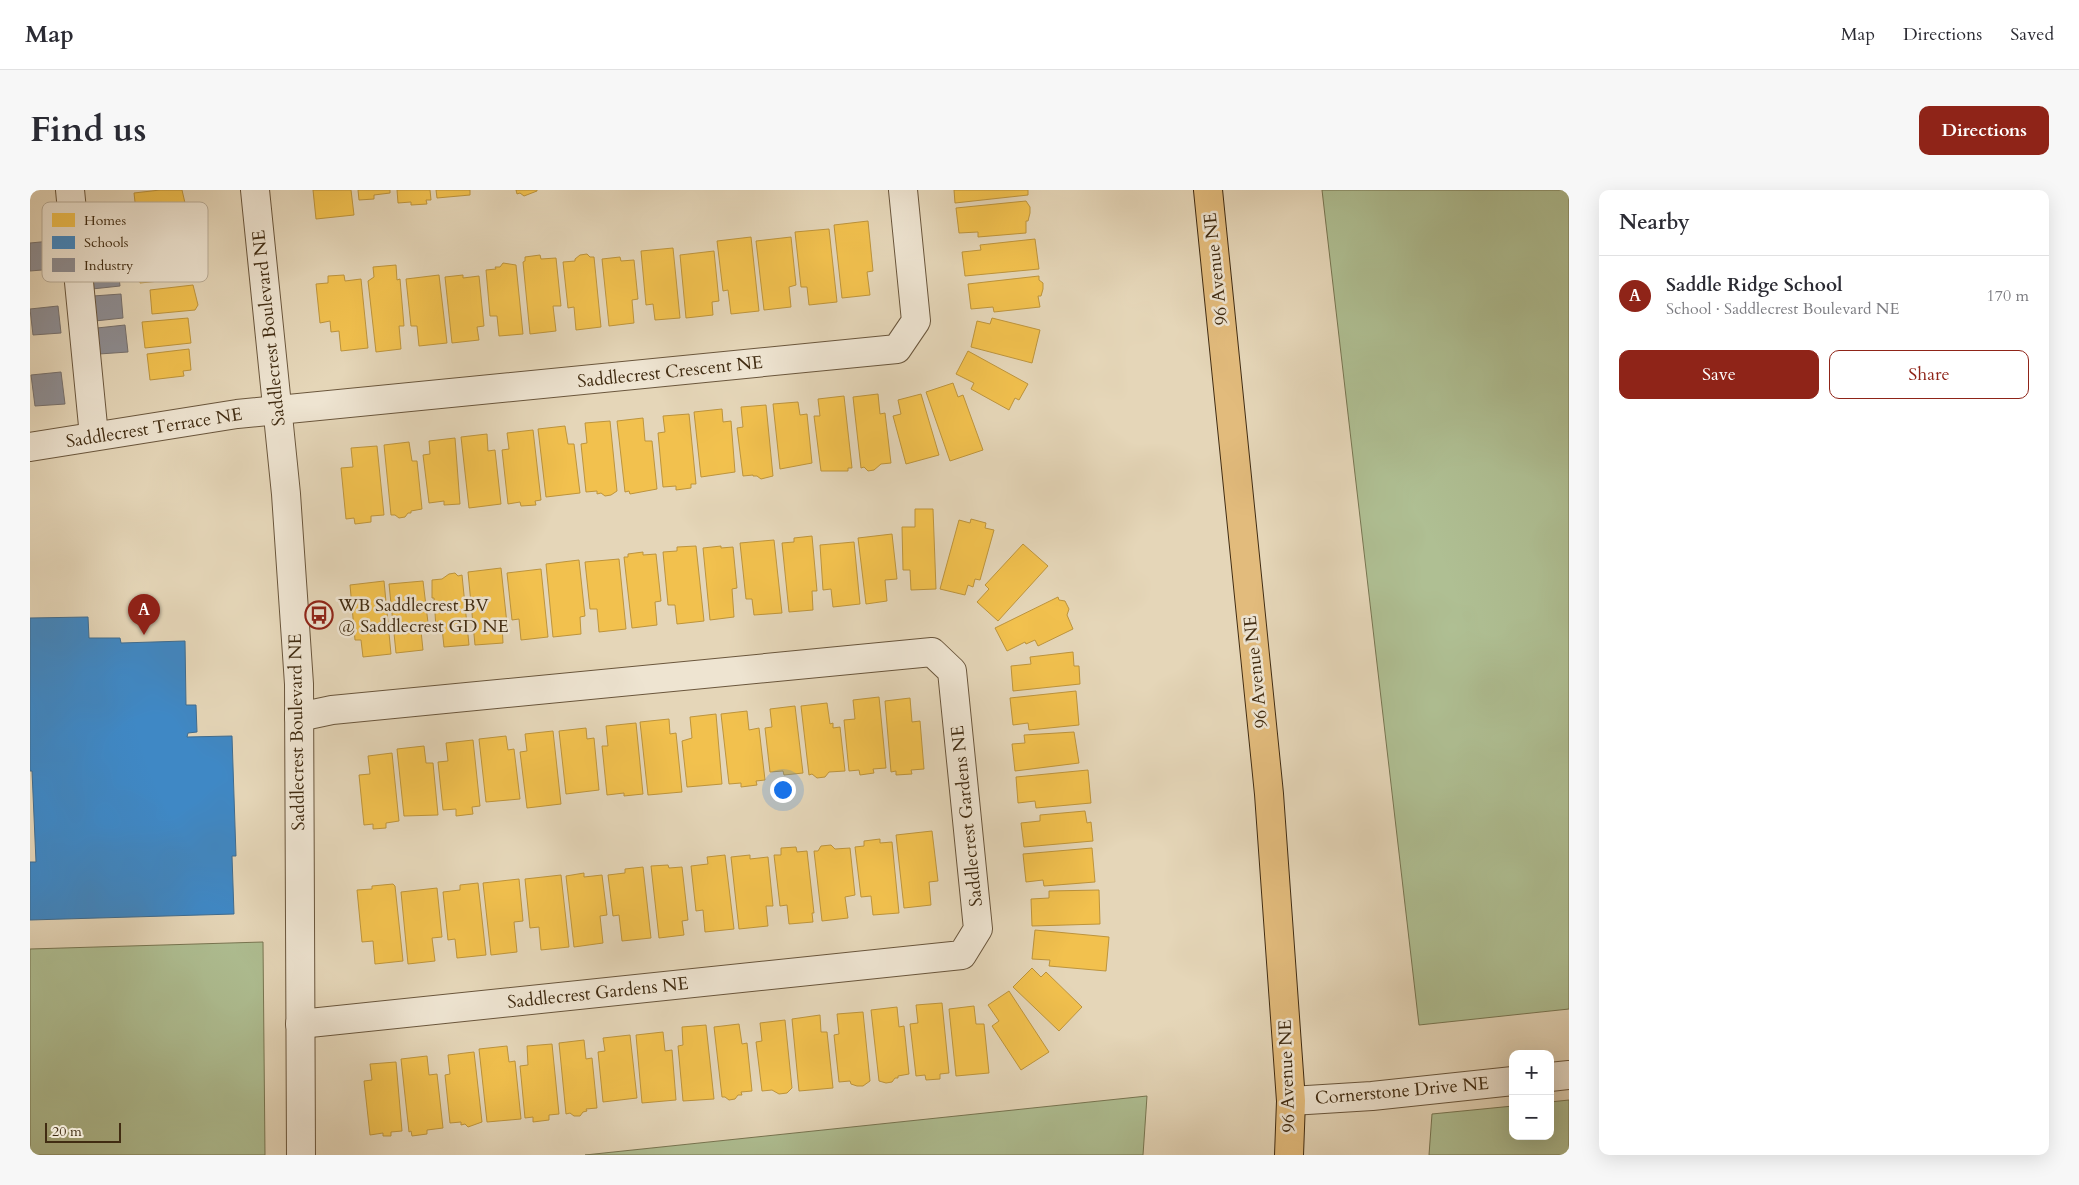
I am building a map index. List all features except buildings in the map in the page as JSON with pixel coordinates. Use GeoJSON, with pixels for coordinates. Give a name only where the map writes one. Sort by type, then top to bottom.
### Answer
{"type":"FeatureCollection","features":[{"type":"Feature","properties":{"kind":"main road","name":"96 Avenue NE"},"geometry":{"type":"LineString","coordinates":[[1208,190],[1269,794],[1291,1101],[1289,1155]]}},
{"type":"Feature","properties":{"kind":"street","name":"Saddlecrest Boulevard NE"},"geometry":{"type":"LineString","coordinates":[[255,190],[288,513],[299,684],[301,1155]]}},
{"type":"Feature","properties":{"kind":"street","name":"Saddlecrest Crescent NE"},"geometry":{"type":"LineString","coordinates":[[278,411],[898,349],[916,321],[903,190]]}},
{"type":"Feature","properties":{"kind":"street"},"geometry":{"type":"LineString","coordinates":[[79,282],[94,436]]}},
{"type":"Feature","properties":{"kind":"street","name":"Saddlecrest Terrace NE"},"geometry":{"type":"LineString","coordinates":[[30,447],[237,414],[278,411]]}},
{"type":"Feature","properties":{"kind":"street","name":"Saddlecrest Gardens NE"},"geometry":{"type":"LineString","coordinates":[[299,717],[332,710],[932,652],[952,671],[978,930],[962,955],[300,1024]]}},
{"type":"Feature","properties":{"kind":"street"},"geometry":{"type":"LineString","coordinates":[[1554,1077],[1569,1075]]}},
{"type":"Feature","properties":{"kind":"street","name":"Cornerstone Drive NE"},"geometry":{"type":"LineString","coordinates":[[1291,1101],[1372,1096],[1509,1081]]}},
{"type":"Feature","properties":{"kind":"green space"},"geometry":{"type":"Polygon","coordinates":[[[1322,190],[1569,190],[1569,1009],[1419,1025],[1322,190]]]}},
{"type":"Feature","properties":{"kind":"green space"},"geometry":{"type":"Polygon","coordinates":[[[263,942],[265,1155],[30,1155],[30,949],[263,942]]]}},
{"type":"Feature","properties":{"kind":"green space"},"geometry":{"type":"Polygon","coordinates":[[[1147,1096],[1143,1155],[585,1155],[1147,1096]]]}},
{"type":"Feature","properties":{"kind":"green space"},"geometry":{"type":"Polygon","coordinates":[[[1569,1100],[1569,1155],[1429,1155],[1432,1114],[1509,1106],[1509,1140],[1554,1140],[1554,1102],[1569,1100]]]}},
{"type":"Feature","properties":{"kind":"place","name":"WB Saddlecrest BV @ Saddlecrest GD NE"},"geometry":{"type":"Point","coordinates":[319,615]}},
{"type":"Feature","properties":{"kind":"place","name":"Saddle Ridge School"},"geometry":{"type":"Point","coordinates":[144,635]}}]}
